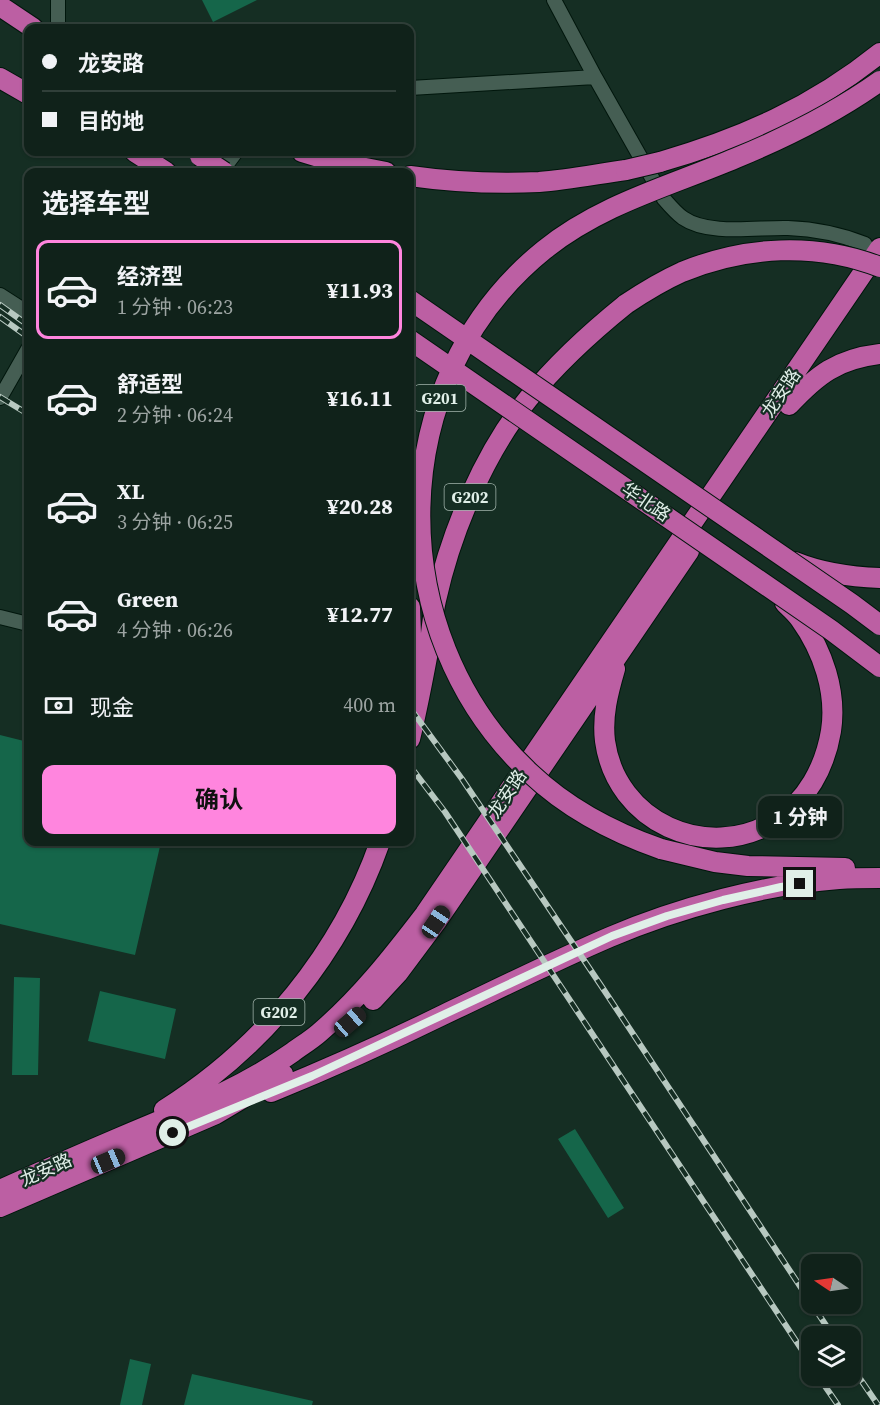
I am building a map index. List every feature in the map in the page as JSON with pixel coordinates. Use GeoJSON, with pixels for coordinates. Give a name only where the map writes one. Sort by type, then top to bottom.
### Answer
{"type":"FeatureCollection","features":[{"type":"Feature","properties":{"kind":"highway"},"geometry":{"type":"LineString","coordinates":[[0,6],[27,24]]}},
{"type":"Feature","properties":{"kind":"highway"},"geometry":{"type":"LineString","coordinates":[[414,177],[489,183],[540,182],[626,170],[660,162],[726,140],[794,110],[842,81],[880,53]]}},
{"type":"Feature","properties":{"kind":"highway"},"geometry":{"type":"LineString","coordinates":[[0,78],[24,91]]}},
{"type":"Feature","properties":{"kind":"highway","name":"G201"},"geometry":{"type":"LineString","coordinates":[[880,81],[853,100],[787,136],[591,218],[565,233],[518,273],[497,296],[461,349],[437,404],[423,466],[419,522],[421,553],[433,612],[454,668],[488,726],[507,750],[554,794],[575,809],[630,838],[689,857],[748,866],[846,868],[880,872]]}},
{"type":"Feature","properties":{"kind":"highway"},"geometry":{"type":"LineString","coordinates":[[130,156],[144,168]]}},
{"type":"Feature","properties":{"kind":"highway"},"geometry":{"type":"LineString","coordinates":[[141,156],[160,168]]}},
{"type":"Feature","properties":{"kind":"highway"},"geometry":{"type":"LineString","coordinates":[[200,156],[217,168]]}},
{"type":"Feature","properties":{"kind":"highway"},"geometry":{"type":"LineString","coordinates":[[315,156],[366,168]]}},
{"type":"Feature","properties":{"kind":"highway","name":"龙安路"},"geometry":{"type":"LineString","coordinates":[[0,1190],[212,1099],[246,1081],[277,1063],[325,1028],[353,1002],[387,964],[425,914],[872,246]]}},
{"type":"Feature","properties":{"kind":"highway","name":"G202"},"geometry":{"type":"LineString","coordinates":[[414,714],[423,679],[435,601],[455,532],[469,499],[507,428],[527,400],[589,334],[626,304],[653,287],[682,272],[714,261],[772,250],[798,249],[850,257],[880,267]]}},
{"type":"Feature","properties":{"kind":"highway","name":"龙安路"},"geometry":{"type":"LineString","coordinates":[[0,1208],[216,1114],[284,1074],[325,1045],[398,973],[436,922],[880,271]]}},
{"type":"Feature","properties":{"kind":"highway","name":"华北路"},"geometry":{"type":"LineString","coordinates":[[414,303],[880,625]]}},
{"type":"Feature","properties":{"kind":"highway","name":"华北路"},"geometry":{"type":"LineString","coordinates":[[414,343],[831,630],[880,667]]}},
{"type":"Feature","properties":{"kind":"highway"},"geometry":{"type":"LineString","coordinates":[[789,405],[804,389],[836,365],[856,358],[879,354]]}},
{"type":"Feature","properties":{"kind":"highway"},"geometry":{"type":"LineString","coordinates":[[783,557],[821,571],[880,578]]}},
{"type":"Feature","properties":{"kind":"highway"},"geometry":{"type":"LineString","coordinates":[[625,645],[612,676],[605,716],[605,741],[620,785],[632,801],[649,817],[671,829],[712,837],[736,836],[759,829],[776,821],[806,794],[824,759],[832,724],[829,682],[813,641],[800,619],[769,587]]}},
{"type":"Feature","properties":{"kind":"highway","name":"G202"},"geometry":{"type":"LineString","coordinates":[[122,1136],[205,1082],[243,1049],[303,985],[328,950],[353,906],[379,846]]}},
{"type":"Feature","properties":{"kind":"highway"},"geometry":{"type":"LineString","coordinates":[[216,1114],[312,1076],[612,936],[667,916],[781,887],[839,879],[880,878]]}},
{"type":"Feature","properties":{"kind":"street"},"geometry":{"type":"LineString","coordinates":[[58,0],[58,24]]}},
{"type":"Feature","properties":{"kind":"street"},"geometry":{"type":"LineString","coordinates":[[554,0],[664,199],[685,220],[702,226],[723,229],[764,227],[813,230],[832,233],[872,246]]}},
{"type":"Feature","properties":{"kind":"street"},"geometry":{"type":"LineString","coordinates":[[414,88],[595,77]]}},
{"type":"Feature","properties":{"kind":"street"},"geometry":{"type":"LineString","coordinates":[[0,90],[24,93]]}},
{"type":"Feature","properties":{"kind":"street"},"geometry":{"type":"LineString","coordinates":[[0,295],[24,310]]}},
{"type":"Feature","properties":{"kind":"street"},"geometry":{"type":"LineString","coordinates":[[0,398],[24,357]]}},
{"type":"Feature","properties":{"kind":"street"},"geometry":{"type":"LineString","coordinates":[[0,617],[24,623]]}},
{"type":"Feature","properties":{"kind":"building"},"geometry":{"type":"Polygon","coordinates":[[[202,0],[257,0],[213,22],[202,0]]]}},
{"type":"Feature","properties":{"kind":"building"},"geometry":{"type":"Polygon","coordinates":[[[0,735],[24,741],[24,846],[160,846],[135,955],[0,924],[0,735]]]}},
{"type":"Feature","properties":{"kind":"building"},"geometry":{"type":"Polygon","coordinates":[[[14,977],[40,978],[38,1075],[12,1075],[14,977]]]}},
{"type":"Feature","properties":{"kind":"building"},"geometry":{"type":"Polygon","coordinates":[[[100,991],[176,1009],[165,1059],[88,1041],[100,991]]]}},
{"type":"Feature","properties":{"kind":"building"},"geometry":{"type":"Polygon","coordinates":[[[575,1129],[624,1208],[608,1218],[558,1139],[575,1129]]]}},
{"type":"Feature","properties":{"kind":"building"},"geometry":{"type":"Polygon","coordinates":[[[130,1359],[151,1364],[142,1405],[120,1405],[130,1359]]]}},
{"type":"Feature","properties":{"kind":"building"},"geometry":{"type":"Polygon","coordinates":[[[192,1374],[313,1401],[312,1405],[184,1405],[192,1374]]]}},
{"type":"Feature","properties":{"kind":"railway"},"geometry":{"type":"LineString","coordinates":[[0,305],[24,322]]}},
{"type":"Feature","properties":{"kind":"railway"},"geometry":{"type":"LineString","coordinates":[[0,317],[24,334]]}},
{"type":"Feature","properties":{"kind":"railway"},"geometry":{"type":"LineString","coordinates":[[0,397],[24,412]]}},
{"type":"Feature","properties":{"kind":"railway"},"geometry":{"type":"LineString","coordinates":[[414,713],[462,779],[826,1326]]}},
{"type":"Feature","properties":{"kind":"railway"},"geometry":{"type":"LineString","coordinates":[[414,771],[445,812],[801,1348]]}},
{"type":"Feature","properties":{"kind":"railway"},"geometry":{"type":"LineString","coordinates":[[861,1380],[878,1405]]}},
{"type":"Feature","properties":{"kind":"railway"},"geometry":{"type":"LineString","coordinates":[[825,1386],[838,1405]]}},
{"type":"Feature","properties":{"kind":"route"},"geometry":{"type":"LineString","coordinates":[[173,1133],[312,1076],[612,936],[667,916],[723,900],[800,884]]}}]}
